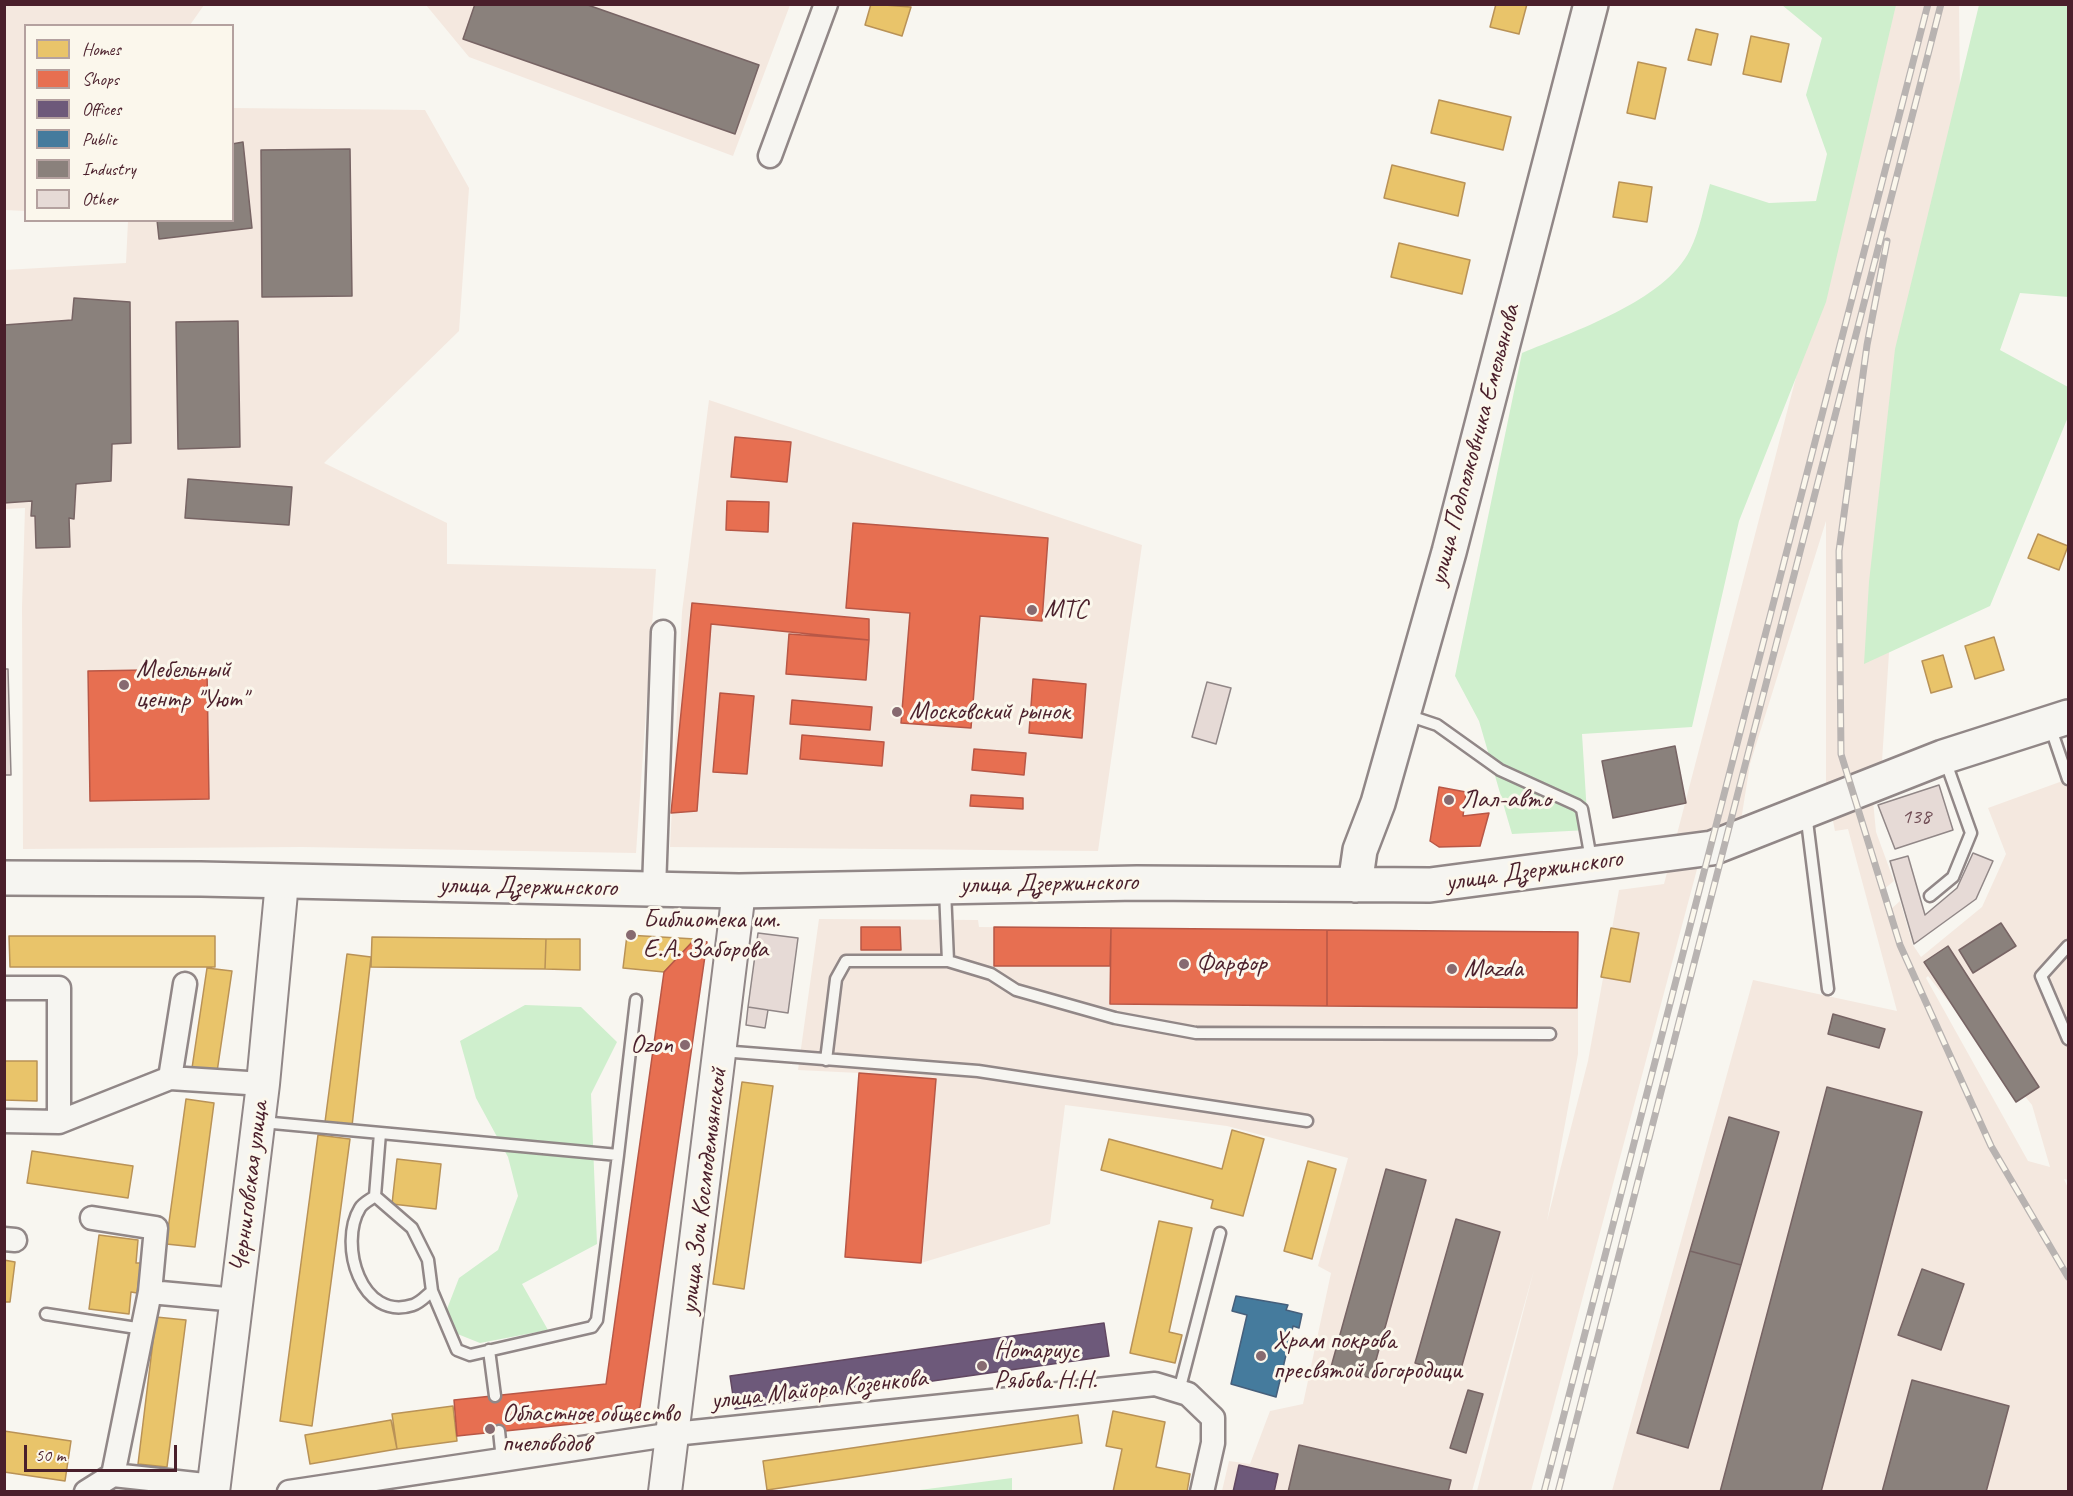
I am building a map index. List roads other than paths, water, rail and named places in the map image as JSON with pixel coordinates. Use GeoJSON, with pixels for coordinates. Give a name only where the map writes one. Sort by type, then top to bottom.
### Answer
{"type":"FeatureCollection","features":[{"type":"Feature","properties":{"kind":"main road","name":"улица Подполковника Емельянова"},"geometry":{"type":"LineString","coordinates":[[1355,885],[1360,850],[1378,803],[1432,605],[1449,552],[1591,4]]}},
{"type":"Feature","properties":{"kind":"main road","name":"улица Дзержинского"},"geometry":{"type":"LineString","coordinates":[[4,878],[739,891],[1137,883],[1430,885],[1712,848],[1943,757],[2064,718]]}},
{"type":"Feature","properties":{"kind":"main road","name":"Черниговская улица"},"geometry":{"type":"LineString","coordinates":[[213,1489],[263,1084],[282,882]]}},
{"type":"Feature","properties":{"kind":"main road","name":"улица Зои Космодемьянской"},"geometry":{"type":"LineString","coordinates":[[665,1491],[674,1434],[739,891]]}},
{"type":"Feature","properties":{"kind":"street"},"geometry":{"type":"LineString","coordinates":[[770,156],[826,4]]}},
{"type":"Feature","properties":{"kind":"street"},"geometry":{"type":"LineString","coordinates":[[654,889],[663,632]]}},
{"type":"Feature","properties":{"kind":"street"},"geometry":{"type":"LineString","coordinates":[[170,1078],[185,984]]}},
{"type":"Feature","properties":{"kind":"street"},"geometry":{"type":"LineString","coordinates":[[4,988],[59,988],[58,1122]]}},
{"type":"Feature","properties":{"kind":"street"},"geometry":{"type":"LineString","coordinates":[[4,1121],[58,1122],[170,1078],[263,1084]]}},
{"type":"Feature","properties":{"kind":"street"},"geometry":{"type":"LineString","coordinates":[[92,1218],[156,1228],[150,1292],[143,1329],[98,1486],[213,1489]]}},
{"type":"Feature","properties":{"kind":"street"},"geometry":{"type":"LineString","coordinates":[[150,1292],[237,1300]]}},
{"type":"Feature","properties":{"kind":"street","name":"улица Майора Козенкова"},"geometry":{"type":"LineString","coordinates":[[289,1491],[674,1434],[1155,1384],[1188,1394],[1214,1418],[1213,1443],[1202,1491]]}},
{"type":"Feature","properties":{"kind":"lane"},"geometry":{"type":"LineString","coordinates":[[1402,713],[1437,725],[1500,770],[1577,805],[1582,809],[1591,863]]}},
{"type":"Feature","properties":{"kind":"lane"},"geometry":{"type":"LineString","coordinates":[[2064,718],[2068,779]]}},
{"type":"Feature","properties":{"kind":"lane"},"geometry":{"type":"LineString","coordinates":[[1930,896],[1953,878],[1971,833],[1943,757]]}},
{"type":"Feature","properties":{"kind":"lane"},"geometry":{"type":"LineString","coordinates":[[1806,810],[1828,989]]}},
{"type":"Feature","properties":{"kind":"lane"},"geometry":{"type":"LineString","coordinates":[[945,886],[948,961]]}},
{"type":"Feature","properties":{"kind":"lane"},"geometry":{"type":"LineString","coordinates":[[2068,946],[2041,976],[2068,1039]]}},
{"type":"Feature","properties":{"kind":"lane"},"geometry":{"type":"LineString","coordinates":[[826,1060],[836,979],[846,961],[948,961],[991,974],[1016,990],[1115,1018],[1196,1034],[1550,1034]]}},
{"type":"Feature","properties":{"kind":"lane"},"geometry":{"type":"LineString","coordinates":[[375,1196],[412,1228],[428,1260],[432,1291],[457,1350],[470,1355],[592,1327],[597,1320],[636,1000]]}},
{"type":"Feature","properties":{"kind":"lane"},"geometry":{"type":"LineString","coordinates":[[721,1052],[978,1071],[1307,1121]]}},
{"type":"Feature","properties":{"kind":"lane"},"geometry":{"type":"LineString","coordinates":[[258,1121],[618,1155]]}},
{"type":"Feature","properties":{"kind":"lane"},"geometry":{"type":"LineString","coordinates":[[380,1133],[375,1196],[361,1206],[352,1230],[353,1258],[362,1284],[375,1301],[395,1308],[415,1305],[432,1291]]}},
{"type":"Feature","properties":{"kind":"lane"},"geometry":{"type":"LineString","coordinates":[[1179,1391],[1220,1233]]}},
{"type":"Feature","properties":{"kind":"lane"},"geometry":{"type":"LineString","coordinates":[[46,1314],[143,1329]]}},
{"type":"Feature","properties":{"kind":"lane"},"geometry":{"type":"LineString","coordinates":[[489,1350],[495,1396]]}},
{"type":"Feature","properties":{"kind":"lane"},"geometry":{"type":"LineString","coordinates":[[499,1431],[502,1460]]}},
{"type":"Feature","properties":{"kind":"railway"},"geometry":{"type":"LineString","coordinates":[[1544,1492],[1928,4]]}},
{"type":"Feature","properties":{"kind":"railway"},"geometry":{"type":"LineString","coordinates":[[1558,1492],[1941,4]]}},
{"type":"Feature","properties":{"kind":"railway"},"geometry":{"type":"LineString","coordinates":[[1887,241],[1867,345],[1839,551],[1841,754],[1900,945],[1991,1146],[2068,1277]]}},
{"type":"Feature","properties":{"kind":"place","name":"МТС"},"geometry":{"type":"Point","coordinates":[1032,610]}},
{"type":"Feature","properties":{"kind":"place","name":"Мебельный центр \"Уют\""},"geometry":{"type":"Point","coordinates":[124,685]}},
{"type":"Feature","properties":{"kind":"place","name":"Московский рынок"},"geometry":{"type":"Point","coordinates":[897,712]}},
{"type":"Feature","properties":{"kind":"place","name":"Лал-авто"},"geometry":{"type":"Point","coordinates":[1449,800]}},
{"type":"Feature","properties":{"kind":"place","name":"Библиотека им. Е.А. Заборова"},"geometry":{"type":"Point","coordinates":[631,935]}},
{"type":"Feature","properties":{"kind":"place","name":"Фарфор"},"geometry":{"type":"Point","coordinates":[1184,964]}},
{"type":"Feature","properties":{"kind":"place","name":"Mazda"},"geometry":{"type":"Point","coordinates":[1452,969]}},
{"type":"Feature","properties":{"kind":"place","name":"Ozon"},"geometry":{"type":"Point","coordinates":[685,1045]}},
{"type":"Feature","properties":{"kind":"place","name":"Храм покрова пресвятой богородици"},"geometry":{"type":"Point","coordinates":[1261,1356]}},
{"type":"Feature","properties":{"kind":"place","name":"Нотариус Рябова Н.Н."},"geometry":{"type":"Point","coordinates":[982,1366]}},
{"type":"Feature","properties":{"kind":"place","name":"Областное общество пчеловодов"},"geometry":{"type":"Point","coordinates":[490,1429]}}]}
